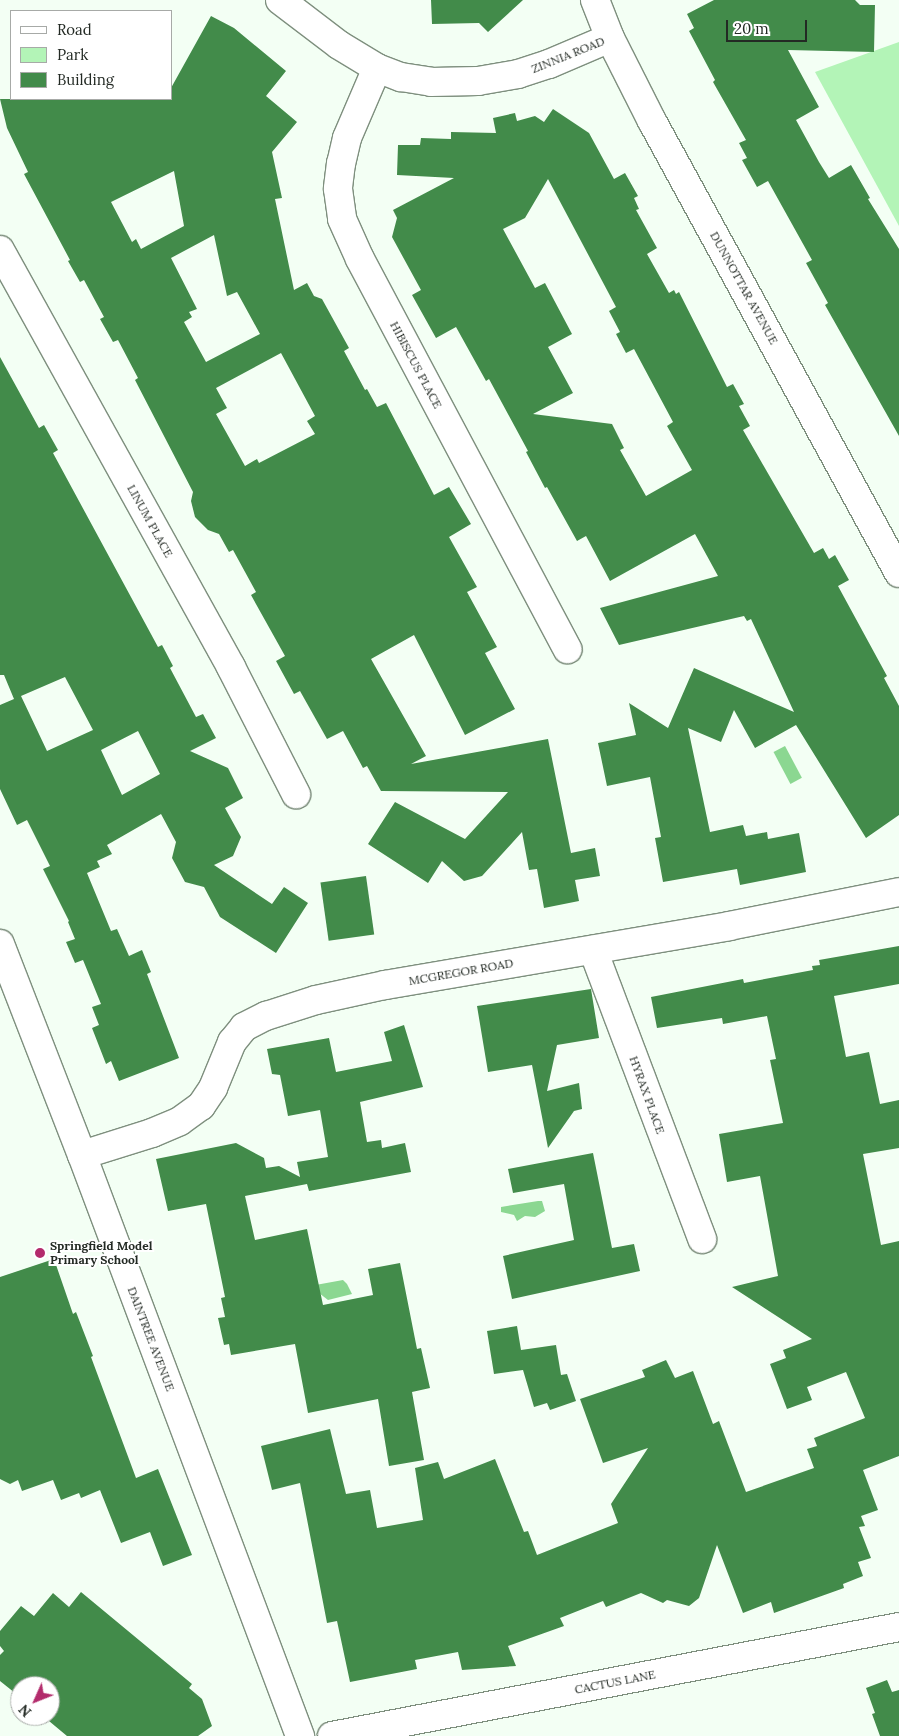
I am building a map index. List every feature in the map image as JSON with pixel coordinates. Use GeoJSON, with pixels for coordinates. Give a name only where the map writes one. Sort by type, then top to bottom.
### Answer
{"type":"FeatureCollection","features":[{"type":"Feature","properties":{"kind":"street","name":"ZINNIA ROAD"},"geometry":{"type":"LineString","coordinates":[[280,0],[339,45],[377,68],[401,77],[431,82],[478,81],[518,74],[610,38]]}},
{"type":"Feature","properties":{"kind":"street","name":"DUNNOTTAR AVENUE"},"geometry":{"type":"LineString","coordinates":[[595,0],[610,38],[652,121],[899,572]]}},
{"type":"Feature","properties":{"kind":"street","name":"HIBISCUS PLACE"},"geometry":{"type":"LineString","coordinates":[[377,68],[348,138],[342,163],[338,189],[342,219],[360,259],[567,649]]}},
{"type":"Feature","properties":{"kind":"street","name":"LINUM PLACE"},"geometry":{"type":"LineString","coordinates":[[0,250],[231,667],[296,794]]}},
{"type":"Feature","properties":{"kind":"street","name":"MCGREGOR ROAD"},"geometry":{"type":"LineString","coordinates":[[82,1155],[152,1133],[187,1116],[201,1106],[213,1088],[232,1042],[244,1027],[266,1016],[316,1000],[385,985],[593,950],[899,892]]}},
{"type":"Feature","properties":{"kind":"street","name":"DAINTREE AVENUE"},"geometry":{"type":"LineString","coordinates":[[0,944],[82,1155],[300,1736]]}},
{"type":"Feature","properties":{"kind":"street","name":"HYRAX PLACE"},"geometry":{"type":"LineString","coordinates":[[593,950],[702,1239]]}},
{"type":"Feature","properties":{"kind":"street","name":"CACTUS LANE"},"geometry":{"type":"LineString","coordinates":[[332,1736],[899,1627]]}},
{"type":"Feature","properties":{"kind":"green space"},"geometry":{"type":"Polygon","coordinates":[[[899,42],[899,226],[815,72],[899,42]]]}},
{"type":"Feature","properties":{"kind":"shaded area"},"geometry":{"type":"Polygon","coordinates":[[[785,746],[802,778],[790,784],[774,752],[785,746]]]}},
{"type":"Feature","properties":{"kind":"shaded area"},"geometry":{"type":"Polygon","coordinates":[[[542,1201],[545,1211],[535,1217],[525,1216],[517,1221],[514,1215],[501,1212],[501,1207],[542,1201]]]}},
{"type":"Feature","properties":{"kind":"shaded area"},"geometry":{"type":"Polygon","coordinates":[[[343,1280],[352,1294],[328,1300],[310,1286],[343,1280]]]}},
{"type":"Feature","properties":{"kind":"building"},"geometry":{"type":"Polygon","coordinates":[[[431,0],[523,0],[488,32],[479,23],[432,24],[431,0]]]}},
{"type":"Feature","properties":{"kind":"building"},"geometry":{"type":"Polygon","coordinates":[[[714,0],[855,0],[860,5],[875,5],[874,52],[788,50],[819,107],[796,120],[819,162],[829,178],[851,165],[870,198],[868,199],[899,249],[899,436],[825,305],[828,303],[806,263],[812,260],[768,181],[757,187],[742,160],[747,158],[739,143],[746,140],[713,82],[715,80],[689,31],[694,28],[687,14],[714,0]]]}},
{"type":"Feature","properties":{"kind":"building"},"geometry":{"type":"Polygon","coordinates":[[[211,16],[234,28],[286,71],[266,96],[297,122],[272,152],[282,198],[275,199],[294,290],[307,283],[314,296],[322,299],[349,348],[344,351],[365,390],[367,389],[377,407],[386,403],[434,495],[449,487],[471,524],[449,537],[477,587],[467,592],[497,647],[485,653],[515,709],[465,735],[414,635],[371,659],[426,756],[411,764],[548,739],[571,853],[595,848],[600,876],[575,880],[579,901],[544,908],[537,869],[529,870],[522,832],[482,876],[464,881],[442,861],[428,883],[368,844],[395,802],[465,839],[508,792],[381,791],[367,766],[363,768],[343,731],[327,739],[300,691],[294,694],[276,661],[285,656],[251,595],[256,592],[233,550],[229,552],[219,534],[208,530],[195,517],[191,501],[193,492],[135,380],[138,378],[118,340],[113,342],[100,319],[104,317],[84,280],[80,282],[68,261],[70,260],[24,174],[28,172],[7,128],[0,99],[172,100],[172,86],[211,16]],[[174,171],[111,202],[132,242],[136,239],[141,249],[184,226],[174,171]],[[214,235],[171,258],[197,309],[189,312],[192,317],[184,322],[206,362],[260,334],[237,292],[227,296],[214,235]],[[281,353],[216,388],[227,408],[216,414],[245,466],[257,459],[259,463],[315,434],[307,421],[315,416],[281,353]]]}},
{"type":"Feature","properties":{"kind":"building"},"geometry":{"type":"Polygon","coordinates":[[[553,109],[589,133],[614,179],[625,173],[638,196],[634,198],[639,209],[636,210],[657,248],[647,254],[669,293],[674,290],[676,294],[679,292],[727,387],[733,384],[744,404],[739,406],[750,426],[743,430],[814,553],[823,548],[829,559],[835,555],[849,580],[838,586],[887,676],[884,678],[899,706],[899,815],[866,838],[796,725],[755,748],[734,710],[721,742],[688,728],[710,832],[743,825],[746,836],[767,832],[768,839],[799,833],[806,872],[740,885],[737,869],[663,882],[655,838],[661,837],[650,777],[607,786],[598,743],[636,735],[629,703],[668,728],[694,668],[794,712],[751,619],[747,621],[744,616],[619,645],[600,608],[718,576],[695,534],[610,581],[586,536],[577,541],[547,487],[545,488],[526,452],[528,451],[489,379],[486,381],[456,327],[436,338],[412,295],[421,290],[392,237],[397,218],[393,210],[454,178],[397,175],[398,145],[420,145],[421,138],[451,139],[451,132],[496,133],[493,118],[515,113],[517,121],[535,116],[544,122],[553,109]],[[548,179],[525,218],[503,229],[535,288],[545,283],[572,334],[548,347],[573,393],[533,414],[612,424],[624,448],[620,450],[646,496],[692,470],[667,426],[673,422],[634,349],[626,353],[616,334],[620,332],[609,311],[616,307],[548,179]]]}},
{"type":"Feature","properties":{"kind":"building"},"geometry":{"type":"Polygon","coordinates":[[[0,357],[39,428],[44,425],[58,450],[53,453],[158,647],[162,645],[173,666],[170,668],[196,717],[203,714],[216,738],[190,751],[228,768],[243,798],[225,808],[241,837],[233,856],[214,865],[272,904],[284,887],[308,903],[276,953],[220,917],[204,887],[185,882],[172,858],[176,842],[161,814],[107,845],[112,854],[97,861],[100,867],[87,873],[111,931],[117,929],[129,956],[142,950],[151,972],[147,974],[179,1058],[119,1081],[111,1061],[106,1064],[92,1028],[99,1025],[92,1007],[101,1004],[83,960],[75,963],[66,942],[75,939],[69,921],[43,869],[50,866],[27,820],[17,825],[0,789],[0,705],[14,699],[4,675],[0,675],[0,357]],[[65,677],[21,696],[47,751],[93,730],[65,677]],[[138,731],[101,750],[122,795],[160,774],[138,731]]]}},
{"type":"Feature","properties":{"kind":"building"},"geometry":{"type":"Polygon","coordinates":[[[366,876],[374,934],[329,941],[320,882],[366,876]]]}},
{"type":"Feature","properties":{"kind":"building"},"geometry":{"type":"Polygon","coordinates":[[[899,946],[899,984],[834,996],[846,1057],[869,1052],[880,1104],[899,1100],[899,1148],[863,1154],[881,1245],[899,1241],[899,1456],[863,1470],[878,1510],[861,1516],[865,1526],[859,1527],[871,1558],[858,1562],[863,1576],[843,1584],[844,1588],[774,1613],[771,1602],[743,1613],[717,1545],[699,1598],[689,1606],[667,1600],[663,1603],[641,1593],[606,1607],[603,1601],[560,1618],[564,1626],[508,1646],[516,1666],[462,1670],[458,1652],[415,1660],[417,1669],[350,1682],[337,1621],[327,1623],[300,1483],[272,1490],[261,1446],[330,1429],[346,1494],[370,1490],[377,1528],[423,1520],[415,1468],[438,1462],[444,1479],[495,1459],[524,1532],[528,1531],[537,1555],[618,1523],[611,1504],[648,1448],[603,1463],[580,1399],[645,1377],[642,1370],[666,1360],[675,1378],[693,1371],[713,1424],[719,1421],[746,1492],[814,1468],[807,1449],[817,1446],[814,1438],[865,1418],[846,1372],[807,1387],[812,1400],[787,1409],[770,1364],[786,1358],[783,1350],[812,1339],[732,1287],[778,1276],[760,1176],[727,1182],[719,1134],[783,1123],[770,1060],[776,1059],[767,1016],[723,1024],[722,1018],[657,1028],[651,997],[743,979],[744,983],[813,970],[812,966],[820,965],[819,960],[899,946]]]}},
{"type":"Feature","properties":{"kind":"building"},"geometry":{"type":"Polygon","coordinates":[[[591,989],[599,1038],[557,1045],[547,1091],[579,1083],[582,1109],[574,1111],[548,1148],[532,1065],[488,1072],[477,1006],[591,989]]]}},
{"type":"Feature","properties":{"kind":"building"},"geometry":{"type":"Polygon","coordinates":[[[404,1025],[423,1087],[360,1102],[367,1142],[381,1140],[382,1148],[405,1143],[411,1172],[309,1191],[307,1184],[245,1196],[255,1240],[307,1229],[323,1305],[373,1295],[368,1269],[400,1263],[417,1349],[421,1348],[430,1388],[412,1392],[424,1460],[389,1466],[378,1399],[308,1413],[295,1344],[231,1355],[229,1344],[224,1345],[218,1318],[225,1317],[221,1298],[225,1297],[206,1204],[168,1211],[156,1159],[236,1143],[264,1158],[266,1168],[279,1166],[300,1177],[297,1162],[328,1157],[320,1110],[288,1116],[280,1075],[272,1074],[267,1049],[329,1038],[336,1072],[392,1061],[384,1032],[404,1025]]]}},
{"type":"Feature","properties":{"kind":"building"},"geometry":{"type":"Polygon","coordinates":[[[593,1153],[612,1248],[634,1244],[640,1271],[512,1299],[503,1256],[574,1240],[564,1184],[513,1193],[508,1169],[593,1153]]]}},
{"type":"Feature","properties":{"kind":"building"},"geometry":{"type":"Polygon","coordinates":[[[54,1259],[73,1314],[76,1312],[93,1356],[91,1357],[136,1478],[158,1469],[192,1555],[163,1566],[150,1532],[121,1543],[100,1490],[81,1498],[79,1493],[61,1500],[53,1480],[22,1491],[18,1480],[10,1484],[0,1479],[0,1277],[54,1259]]]}},
{"type":"Feature","properties":{"kind":"building"},"geometry":{"type":"Polygon","coordinates":[[[517,1326],[521,1350],[556,1345],[561,1375],[567,1374],[576,1401],[550,1410],[547,1403],[534,1407],[523,1370],[494,1374],[487,1331],[517,1326]]]}},
{"type":"Feature","properties":{"kind":"building"},"geometry":{"type":"Polygon","coordinates":[[[81,1592],[192,1684],[189,1688],[202,1699],[212,1726],[198,1736],[67,1736],[55,1726],[60,1726],[60,1676],[10,1676],[10,1689],[0,1681],[0,1655],[4,1651],[0,1646],[0,1631],[21,1606],[34,1616],[53,1593],[69,1607],[81,1592]]]}},
{"type":"Feature","properties":{"kind":"building"},"geometry":{"type":"Polygon","coordinates":[[[887,1680],[892,1692],[899,1690],[899,1736],[880,1736],[872,1714],[875,1713],[866,1688],[887,1680]]]}},
{"type":"Feature","properties":{"kind":"place","name":"Springfield Model Primary School"},"geometry":{"type":"Point","coordinates":[40,1253]}}]}
